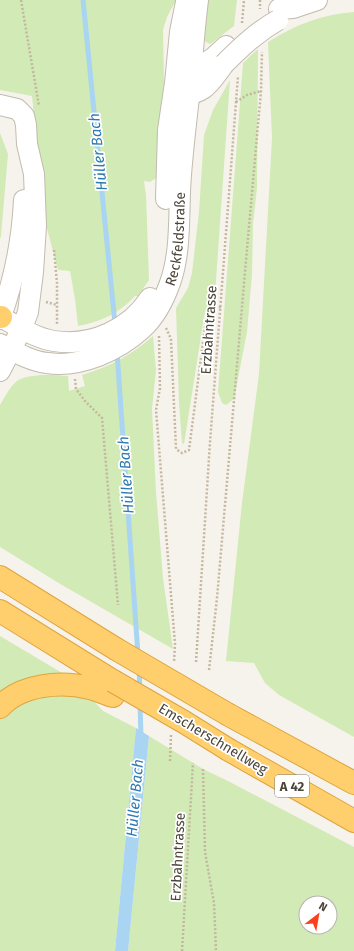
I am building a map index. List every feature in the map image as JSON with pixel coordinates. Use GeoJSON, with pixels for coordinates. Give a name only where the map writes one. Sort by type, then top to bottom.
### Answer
{"type":"FeatureCollection","features":[{"type":"Feature","properties":{"kind":"highway","name":"Emscherschnellweg"},"geometry":{"type":"LineString","coordinates":[[0,577],[229,715],[354,783]]}},
{"type":"Feature","properties":{"kind":"highway"},"geometry":{"type":"LineString","coordinates":[[0,611],[167,725],[177,726]]}},
{"type":"Feature","properties":{"kind":"highway"},"geometry":{"type":"LineString","coordinates":[[0,707],[16,695],[38,687],[64,684],[90,688],[113,689]]}},
{"type":"Feature","properties":{"kind":"highway","name":"Emscherschnellweg"},"geometry":{"type":"LineString","coordinates":[[177,726],[229,750],[354,821]]}},
{"type":"Feature","properties":{"kind":"street","name":"Reckfeldstraße"},"geometry":{"type":"LineString","coordinates":[[0,105],[17,109],[24,116],[27,144],[24,172],[23,222],[12,281],[0,317],[38,336],[54,341],[77,342],[92,349],[108,351],[123,343],[146,317],[170,282],[176,261],[182,86],[180,32],[186,0]]}},
{"type":"Feature","properties":{"kind":"street","name":"Reckfeldstraße"},"geometry":{"type":"LineString","coordinates":[[182,86],[198,0]]}},
{"type":"Feature","properties":{"kind":"street"},"geometry":{"type":"LineString","coordinates":[[182,86],[213,58],[230,60],[261,17],[279,9],[293,8],[317,0]]}},
{"type":"Feature","properties":{"kind":"street","name":"Reckfeldstraße"},"geometry":{"type":"LineString","coordinates":[[0,371],[6,347],[22,328],[28,312],[30,296],[36,226],[34,174],[27,144]]}},
{"type":"Feature","properties":{"kind":"street","name":"Reckfeldstraße"},"geometry":{"type":"LineString","coordinates":[[6,347],[31,359],[47,363],[68,363],[92,349]]}},
{"type":"Feature","properties":{"kind":"path"},"geometry":{"type":"LineString","coordinates":[[242,24],[244,0]]}},
{"type":"Feature","properties":{"kind":"path"},"geometry":{"type":"LineString","coordinates":[[209,670],[217,598],[263,56]]}},
{"type":"Feature","properties":{"kind":"path","name":"Erzbahntrasse"},"geometry":{"type":"LineString","coordinates":[[196,662],[210,442],[236,102],[230,60]]}},
{"type":"Feature","properties":{"kind":"path"},"geometry":{"type":"LineString","coordinates":[[236,102],[247,95],[261,91]]}},
{"type":"Feature","properties":{"kind":"path"},"geometry":{"type":"LineString","coordinates":[[146,317],[171,339],[176,449],[182,453],[189,450],[206,319],[213,308],[221,307]]}},
{"type":"Feature","properties":{"kind":"path"},"geometry":{"type":"LineString","coordinates":[[160,347],[160,388],[156,410],[175,644],[174,668]]}},
{"type":"Feature","properties":{"kind":"path"},"geometry":{"type":"LineString","coordinates":[[76,389],[85,401],[102,418],[118,605]]}},
{"type":"Feature","properties":{"kind":"path"},"geometry":{"type":"LineString","coordinates":[[170,761],[177,726]]}},
{"type":"Feature","properties":{"kind":"path","name":"Erzbahntrasse"},"geometry":{"type":"LineString","coordinates":[[182,951],[193,763]]}},
{"type":"Feature","properties":{"kind":"path"},"geometry":{"type":"LineString","coordinates":[[203,769],[205,852],[214,903],[216,951]]}},
{"type":"Feature","properties":{"kind":"green space"},"geometry":{"type":"Polygon","coordinates":[[[0,0],[176,0],[167,17],[163,30],[164,84],[161,165],[159,176],[150,182],[144,181],[146,195],[149,280],[138,296],[135,296],[116,312],[102,319],[86,324],[78,326],[70,271],[58,270],[45,221],[32,96],[0,90],[0,0]]]}},
{"type":"Feature","properties":{"kind":"green space"},"geometry":{"type":"Polygon","coordinates":[[[203,0],[237,0],[234,26],[210,44],[202,38],[203,0]]]}},
{"type":"Feature","properties":{"kind":"green space"},"geometry":{"type":"Polygon","coordinates":[[[354,12],[354,737],[279,695],[265,683],[254,663],[226,661],[242,503],[259,374],[272,138],[268,42],[288,30],[309,21],[331,15],[354,12]]]}},
{"type":"Feature","properties":{"kind":"green space"},"geometry":{"type":"Polygon","coordinates":[[[258,49],[257,188],[253,224],[252,274],[247,332],[234,399],[226,405],[222,403],[218,392],[243,63],[258,49]]]}},
{"type":"Feature","properties":{"kind":"green space"},"geometry":{"type":"Polygon","coordinates":[[[230,80],[215,295],[206,309],[204,317],[184,444],[182,443],[179,403],[176,308],[188,288],[192,273],[199,212],[204,135],[213,110],[230,80]]]}},
{"type":"Feature","properties":{"kind":"green space"},"geometry":{"type":"Polygon","coordinates":[[[0,133],[8,154],[0,239],[0,133]]]}},
{"type":"Feature","properties":{"kind":"green space"},"geometry":{"type":"Polygon","coordinates":[[[153,336],[156,370],[152,409],[156,492],[163,578],[173,649],[62,585],[0,547],[0,405],[14,383],[22,378],[42,375],[56,375],[68,376],[69,391],[85,386],[82,375],[120,360],[153,336]]]}},
{"type":"Feature","properties":{"kind":"green space"},"geometry":{"type":"Polygon","coordinates":[[[0,636],[74,680],[103,711],[136,728],[115,951],[0,951],[0,636]]]}},
{"type":"Feature","properties":{"kind":"green space"},"geometry":{"type":"Polygon","coordinates":[[[149,736],[203,769],[354,847],[354,951],[128,951],[149,736]]]}},
{"type":"Feature","properties":{"kind":"water"},"geometry":{"type":"Polygon","coordinates":[[[136,728],[149,736],[128,951],[115,951],[136,728]]]}},
{"type":"Feature","properties":{"kind":"waterway","name":"Hüller Bach"},"geometry":{"type":"LineString","coordinates":[[83,0],[115,324]]}},
{"type":"Feature","properties":{"kind":"waterway","name":"Hüller Bach"},"geometry":{"type":"LineString","coordinates":[[117,352],[138,655]]}},
{"type":"Feature","properties":{"kind":"waterway","name":"Hüller Bach"},"geometry":{"type":"LineString","coordinates":[[139,669],[140,689]]}},
{"type":"Feature","properties":{"kind":"waterway","name":"Hüller Bach"},"geometry":{"type":"LineString","coordinates":[[140,703],[141,737]]}}]}
